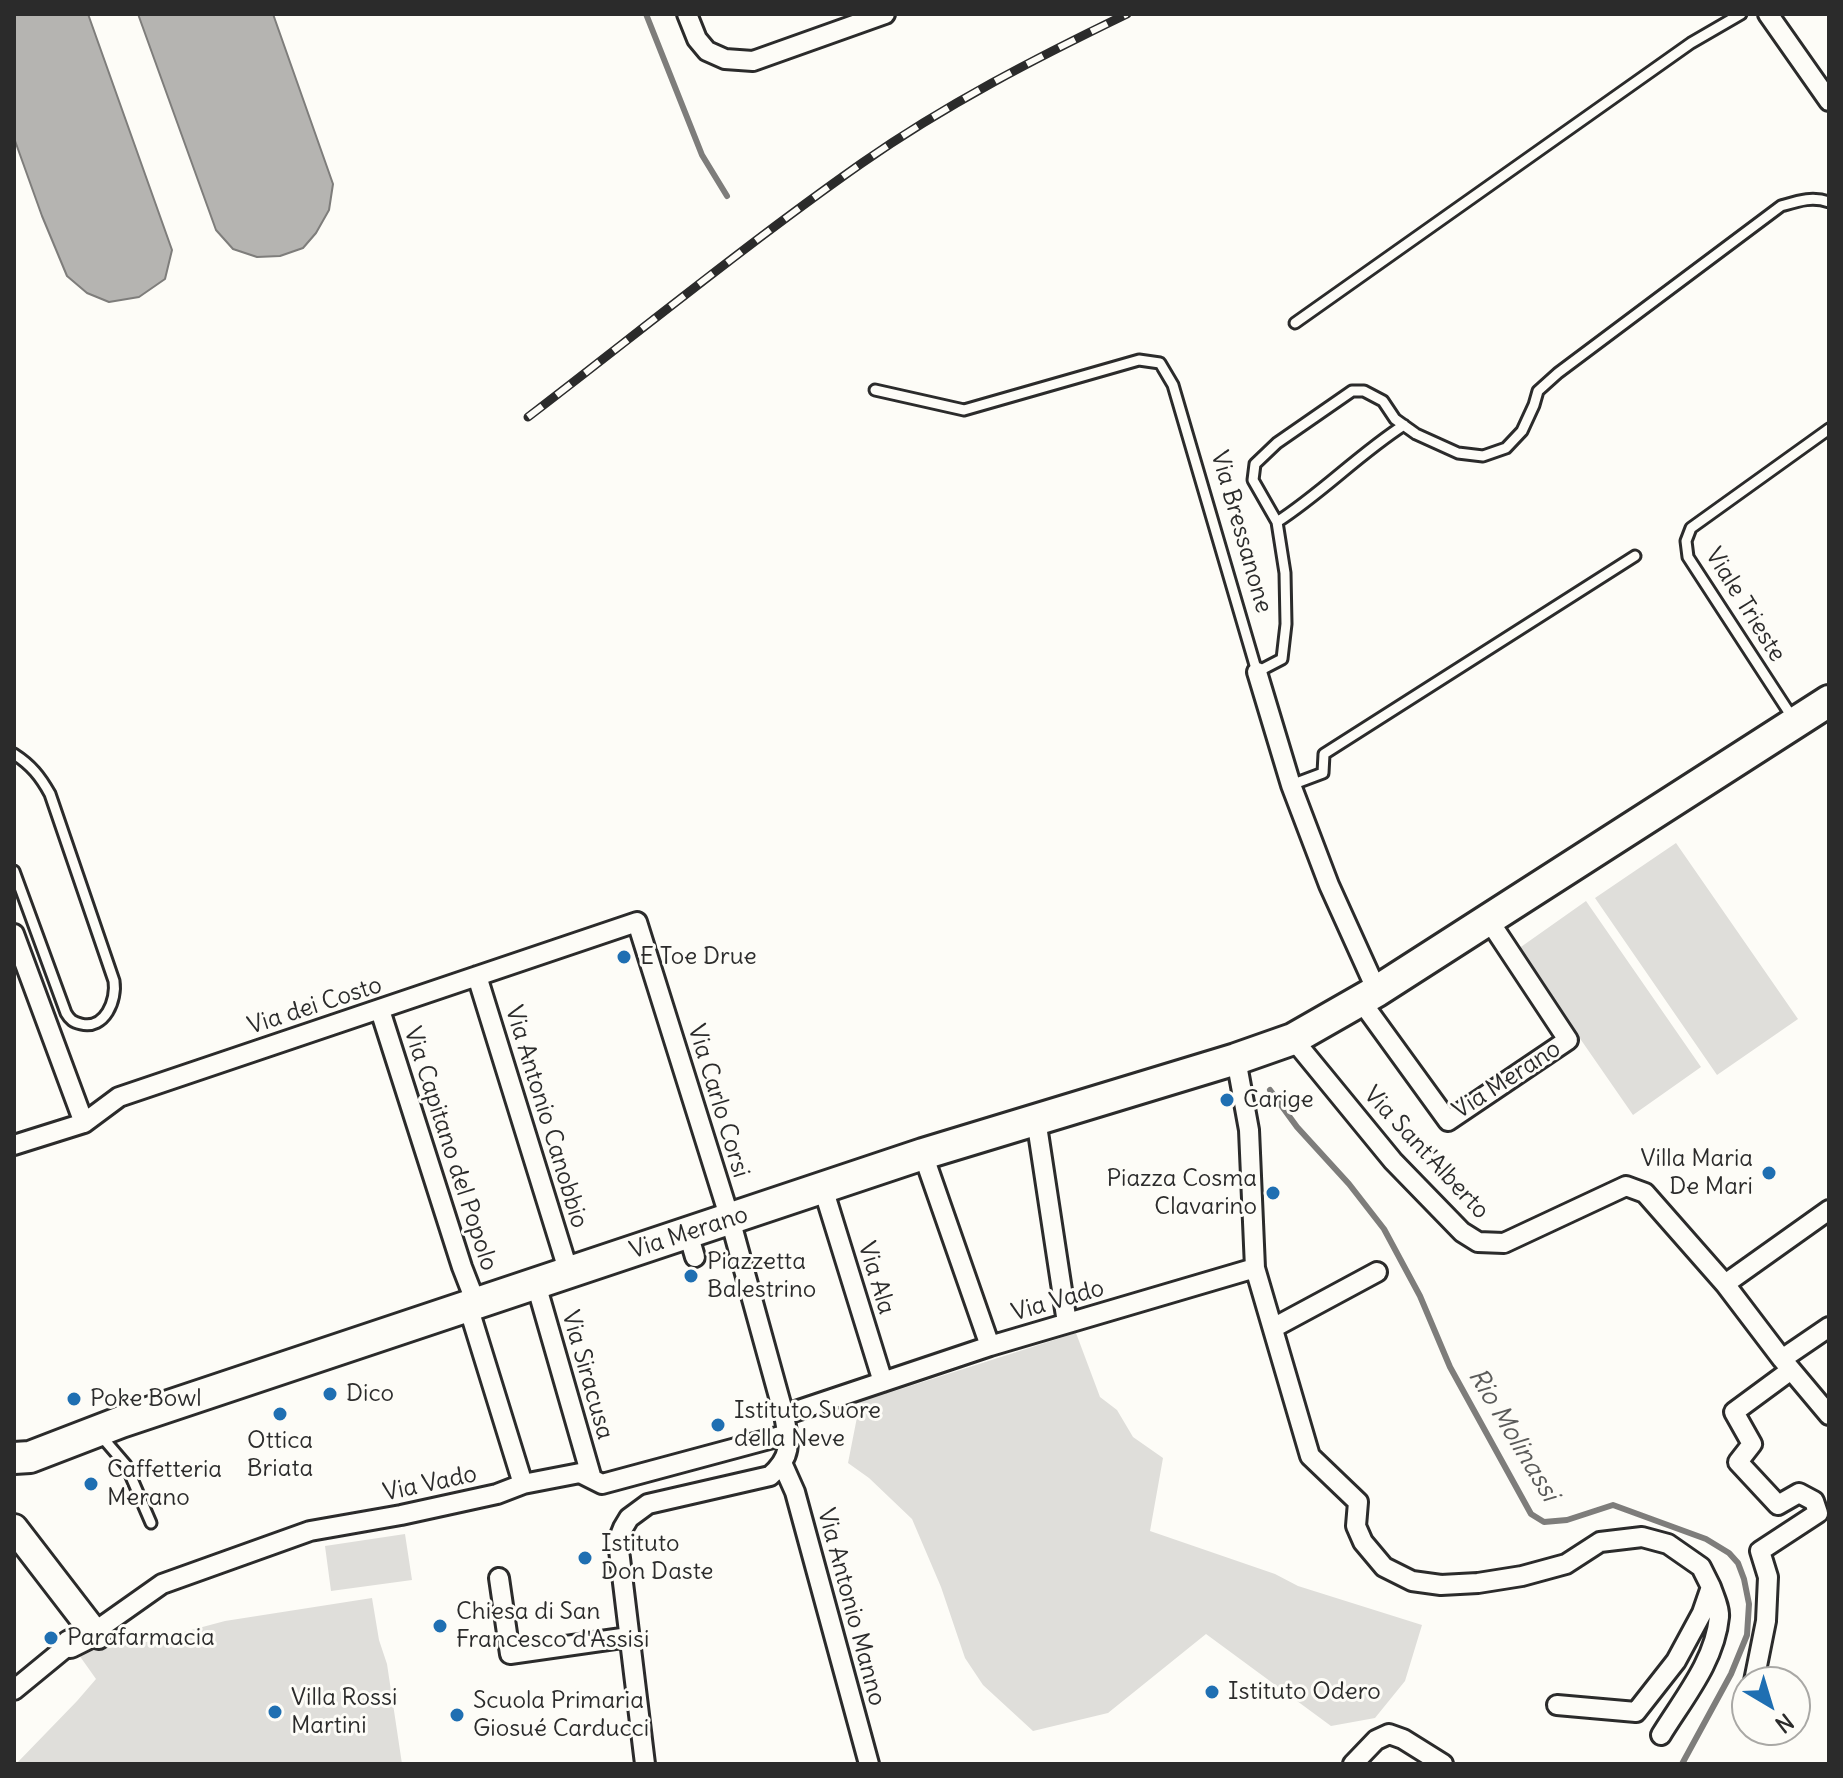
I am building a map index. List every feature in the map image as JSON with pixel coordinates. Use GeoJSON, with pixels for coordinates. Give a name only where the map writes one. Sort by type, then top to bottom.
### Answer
{"type":"FeatureCollection","features":[{"type":"Feature","properties":{"kind":"main road","name":"Via Merano"},"geometry":{"type":"LineString","coordinates":[[14,1458],[30,1457],[97,1431],[569,1273],[692,1245],[730,1219],[923,1154],[1293,1039],[1369,996],[1829,701]]}},
{"type":"Feature","properties":{"kind":"street"},"geometry":{"type":"LineString","coordinates":[[687,14],[697,39],[707,51],[725,59],[753,61],[885,14]]}},
{"type":"Feature","properties":{"kind":"street"},"geometry":{"type":"LineString","coordinates":[[1768,14],[1829,101]]}},
{"type":"Feature","properties":{"kind":"street","name":"Via Bressanone"},"geometry":{"type":"LineString","coordinates":[[1257,672],[1291,785],[1369,996]]}},
{"type":"Feature","properties":{"kind":"street","name":"Via Merano"},"geometry":{"type":"LineString","coordinates":[[1369,996],[1448,1121],[1568,1040],[1488,919]]}},
{"type":"Feature","properties":{"kind":"street","name":"Via dei Costo"},"geometry":{"type":"LineString","coordinates":[[14,1145],[84,1123],[119,1097],[637,922]]}},
{"type":"Feature","properties":{"kind":"street","name":"Via Carlo Corsi"},"geometry":{"type":"LineString","coordinates":[[637,922],[730,1219],[788,1434]]}},
{"type":"Feature","properties":{"kind":"street"},"geometry":{"type":"LineString","coordinates":[[14,934],[84,1123]]}},
{"type":"Feature","properties":{"kind":"street","name":"Via Antonio Canobbio"},"geometry":{"type":"LineString","coordinates":[[477,976],[569,1273]]}},
{"type":"Feature","properties":{"kind":"street","name":"Via Capitano del Popolo"},"geometry":{"type":"LineString","coordinates":[[380,1010],[462,1267],[523,1484]]}},
{"type":"Feature","properties":{"kind":"street","name":"Via Sant'Alberto"},"geometry":{"type":"LineString","coordinates":[[1293,1039],[1393,1161],[1462,1232],[1478,1242],[1504,1243],[1626,1186],[1645,1193],[1725,1284],[1829,1415]]}},
{"type":"Feature","properties":{"kind":"street"},"geometry":{"type":"LineString","coordinates":[[1236,1059],[1249,1130],[1255,1268],[1310,1456],[1358,1502],[1356,1526],[1363,1542],[1384,1567],[1412,1581],[1441,1585],[1522,1576],[1566,1564],[1600,1542],[1642,1537],[1668,1544],[1701,1567],[1720,1614],[1713,1644],[1698,1677],[1661,1735]]}},
{"type":"Feature","properties":{"kind":"street"},"geometry":{"type":"LineString","coordinates":[[1036,1119],[1067,1323]]}},
{"type":"Feature","properties":{"kind":"street"},"geometry":{"type":"LineString","coordinates":[[923,1154],[990,1346]]}},
{"type":"Feature","properties":{"kind":"street","name":"Via Ala"},"geometry":{"type":"LineString","coordinates":[[823,1188],[883,1382]]}},
{"type":"Feature","properties":{"kind":"street"},"geometry":{"type":"LineString","coordinates":[[1725,1284],[1829,1210]]}},
{"type":"Feature","properties":{"kind":"street","name":"Via Vado"},"geometry":{"type":"LineString","coordinates":[[784,1415],[990,1346],[1255,1268]]}},
{"type":"Feature","properties":{"kind":"street"},"geometry":{"type":"LineString","coordinates":[[1273,1328],[1377,1272]]}},
{"type":"Feature","properties":{"kind":"street","name":"Via Siracusa"},"geometry":{"type":"LineString","coordinates":[[536,1284],[592,1479]]}},
{"type":"Feature","properties":{"kind":"street"},"geometry":{"type":"LineString","coordinates":[[1757,1666],[1766,1621],[1768,1577],[1760,1551],[1818,1513],[1814,1501],[1799,1493],[1778,1505],[1738,1462],[1752,1444],[1734,1412],[1829,1327]]}},
{"type":"Feature","properties":{"kind":"street"},"geometry":{"type":"LineString","coordinates":[[645,1764],[619,1550],[623,1528],[629,1518],[648,1504],[770,1476],[783,1465],[788,1434]]}},
{"type":"Feature","properties":{"kind":"street","name":"Via Vado"},"geometry":{"type":"LineString","coordinates":[[97,1636],[162,1584],[310,1531],[388,1518],[580,1473],[602,1484],[788,1434]]}},
{"type":"Feature","properties":{"kind":"street","name":"Via Antonio Manno"},"geometry":{"type":"LineString","coordinates":[[783,1465],[795,1492],[869,1764]]}},
{"type":"Feature","properties":{"kind":"street"},"geometry":{"type":"LineString","coordinates":[[14,1528],[97,1636],[70,1644],[14,1690]]}},
{"type":"Feature","properties":{"kind":"street"},"geometry":{"type":"LineString","coordinates":[[499,1578],[510,1654],[629,1637]]}},
{"type":"Feature","properties":{"kind":"street"},"geometry":{"type":"LineString","coordinates":[[1557,1705],[1636,1712],[1676,1661],[1702,1613],[1711,1587]]}},
{"type":"Feature","properties":{"kind":"street"},"geometry":{"type":"LineString","coordinates":[[1353,1764],[1376,1740],[1389,1734],[1403,1739],[1443,1764]]}},
{"type":"Feature","properties":{"kind":"lane"},"geometry":{"type":"LineString","coordinates":[[1295,323],[1691,43],[1741,14]]}},
{"type":"Feature","properties":{"kind":"lane"},"geometry":{"type":"LineString","coordinates":[[1257,672],[1282,659],[1286,624],[1285,573],[1277,522],[1253,480],[1255,464],[1277,443],[1352,391],[1364,391],[1383,401],[1395,419],[1416,434],[1458,453],[1483,456],[1506,448],[1522,431],[1538,391],[1558,373],[1781,206],[1803,199],[1829,202]]}},
{"type":"Feature","properties":{"kind":"lane","name":"Via Bressanone"},"geometry":{"type":"LineString","coordinates":[[875,390],[964,410],[1139,360],[1160,363],[1173,385],[1257,672]]}},
{"type":"Feature","properties":{"kind":"lane"},"geometry":{"type":"LineString","coordinates":[[1277,522],[1404,425]]}},
{"type":"Feature","properties":{"kind":"lane","name":"Viale Trieste"},"geometry":{"type":"LineString","coordinates":[[1796,723],[1688,557],[1686,541],[1691,528],[1829,429]]}},
{"type":"Feature","properties":{"kind":"lane"},"geometry":{"type":"LineString","coordinates":[[1291,785],[1323,773],[1324,754],[1635,556]]}},
{"type":"Feature","properties":{"kind":"lane"},"geometry":{"type":"LineString","coordinates":[[14,754],[39,773],[50,794],[114,981],[111,1005],[104,1018],[95,1024],[86,1026],[75,1022],[66,1013],[14,871]]}},
{"type":"Feature","properties":{"kind":"lane"},"geometry":{"type":"LineString","coordinates":[[97,1431],[126,1465],[151,1523]]}},
{"type":"Feature","properties":{"kind":"shaded area"},"geometry":{"type":"Polygon","coordinates":[[[14,14],[88,14],[172,250],[165,279],[139,297],[109,302],[87,293],[67,276],[14,138],[14,14]]]}},
{"type":"Feature","properties":{"kind":"shaded area"},"geometry":{"type":"Polygon","coordinates":[[[138,14],[273,14],[333,184],[329,210],[303,248],[280,256],[257,257],[233,249],[216,230],[138,14]]]}},
{"type":"Feature","properties":{"kind":"shaded area"},"geometry":{"type":"Polygon","coordinates":[[[1676,843],[1798,1019],[1717,1075],[1595,898],[1676,843]]]}},
{"type":"Feature","properties":{"kind":"shaded area"},"geometry":{"type":"Polygon","coordinates":[[[1586,901],[1701,1067],[1633,1115],[1518,949],[1586,901]]]}},
{"type":"Feature","properties":{"kind":"shaded area"},"geometry":{"type":"Polygon","coordinates":[[[1076,1333],[1100,1397],[1117,1410],[1133,1437],[1163,1458],[1150,1531],[1275,1574],[1298,1586],[1422,1625],[1405,1681],[1375,1718],[1331,1726],[1206,1634],[1108,1713],[1033,1731],[983,1685],[965,1658],[941,1587],[912,1519],[869,1478],[848,1463],[860,1402],[1076,1333]]]}},
{"type":"Feature","properties":{"kind":"shaded area"},"geometry":{"type":"Polygon","coordinates":[[[405,1534],[412,1580],[331,1591],[325,1546],[405,1534]]]}},
{"type":"Feature","properties":{"kind":"shaded area"},"geometry":{"type":"Polygon","coordinates":[[[372,1598],[379,1640],[387,1664],[402,1764],[16,1764],[96,1679],[74,1648],[118,1619],[135,1645],[225,1621],[372,1598]]]}},
{"type":"Feature","properties":{"kind":"waterway","name":"Rio Molinassi"},"geometry":{"type":"LineString","coordinates":[[646,14],[702,155],[727,196]]}},
{"type":"Feature","properties":{"kind":"waterway","name":"Rio Molinassi"},"geometry":{"type":"LineString","coordinates":[[1270,1090],[1297,1127],[1349,1184],[1384,1229],[1420,1296],[1450,1367],[1531,1514],[1544,1522],[1567,1520],[1613,1505],[1706,1539],[1729,1553],[1738,1563],[1749,1604],[1747,1635],[1731,1674],[1682,1764]]}},
{"type":"Feature","properties":{"kind":"railway"},"geometry":{"type":"LineString","coordinates":[[528,417],[777,224],[893,142],[992,83],[1127,14]]}},
{"type":"Feature","properties":{"kind":"place","name":"E Toe Drue"},"geometry":{"type":"Point","coordinates":[624,957]}},
{"type":"Feature","properties":{"kind":"place","name":"Carige"},"geometry":{"type":"Point","coordinates":[1227,1100]}},
{"type":"Feature","properties":{"kind":"place","name":"Villa Maria De Mari"},"geometry":{"type":"Point","coordinates":[1769,1173]}},
{"type":"Feature","properties":{"kind":"place","name":"Piazza Cosma Clavarino"},"geometry":{"type":"Point","coordinates":[1273,1193]}},
{"type":"Feature","properties":{"kind":"place","name":"Piazzetta Balestrino"},"geometry":{"type":"Point","coordinates":[691,1276]}},
{"type":"Feature","properties":{"kind":"place","name":"Dico"},"geometry":{"type":"Point","coordinates":[330,1394]}},
{"type":"Feature","properties":{"kind":"place","name":"Poke Bowl"},"geometry":{"type":"Point","coordinates":[74,1399]}},
{"type":"Feature","properties":{"kind":"place","name":"Ottica Briata"},"geometry":{"type":"Point","coordinates":[280,1414]}},
{"type":"Feature","properties":{"kind":"place","name":"Istituto Suore della Neve"},"geometry":{"type":"Point","coordinates":[718,1425]}},
{"type":"Feature","properties":{"kind":"place","name":"Caffetteria Merano"},"geometry":{"type":"Point","coordinates":[91,1484]}},
{"type":"Feature","properties":{"kind":"place","name":"Istituto Don Daste"},"geometry":{"type":"Point","coordinates":[585,1558]}},
{"type":"Feature","properties":{"kind":"place","name":"Chiesa di San Francesco d'Assisi"},"geometry":{"type":"Point","coordinates":[440,1626]}},
{"type":"Feature","properties":{"kind":"place","name":"Parafarmacia"},"geometry":{"type":"Point","coordinates":[51,1638]}},
{"type":"Feature","properties":{"kind":"place","name":"Istituto Odero"},"geometry":{"type":"Point","coordinates":[1212,1692]}},
{"type":"Feature","properties":{"kind":"place","name":"Villa Rossi Martini"},"geometry":{"type":"Point","coordinates":[275,1712]}},
{"type":"Feature","properties":{"kind":"place","name":"Scuola Primaria Giosué Carducci"},"geometry":{"type":"Point","coordinates":[457,1715]}}]}
